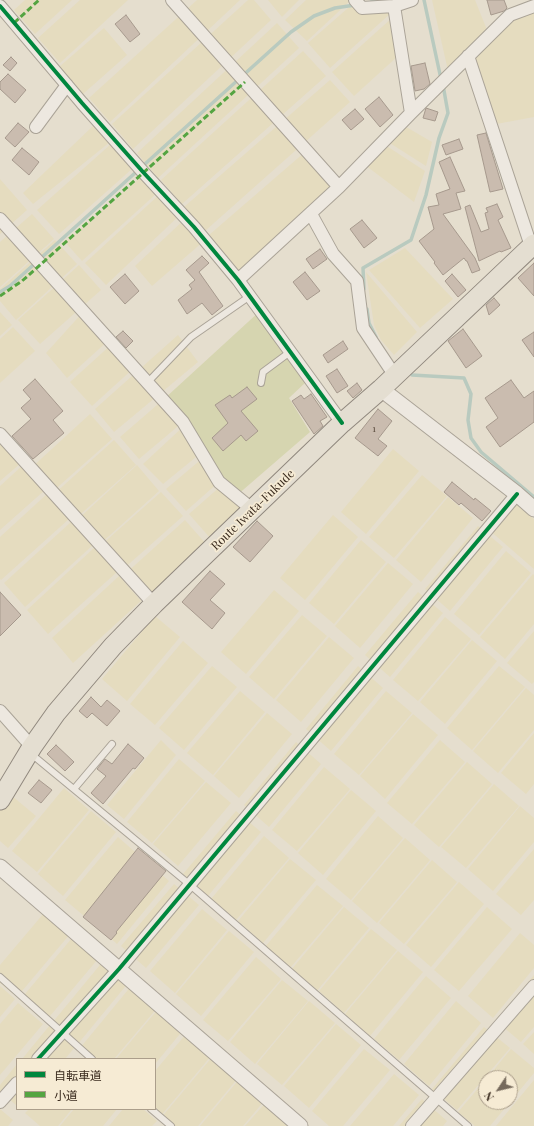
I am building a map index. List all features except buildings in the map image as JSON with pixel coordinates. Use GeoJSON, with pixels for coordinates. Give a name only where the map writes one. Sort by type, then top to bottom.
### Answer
{"type":"FeatureCollection","features":[{"type":"Feature","properties":{"kind":"main road","name":"Route Iwata-Fukude"},"geometry":{"type":"LineString","coordinates":[[0,800],[31,749],[56,713],[113,646],[154,604],[342,423],[395,376],[533,245]]}},
{"type":"Feature","properties":{"kind":"street"},"geometry":{"type":"LineString","coordinates":[[172,0],[339,188]]}},
{"type":"Feature","properties":{"kind":"street"},"geometry":{"type":"LineString","coordinates":[[357,3],[394,6],[412,0]]}},
{"type":"Feature","properties":{"kind":"street"},"geometry":{"type":"LineString","coordinates":[[0,6],[67,85],[194,227],[238,280],[342,423]]}},
{"type":"Feature","properties":{"kind":"street"},"geometry":{"type":"LineString","coordinates":[[394,6],[411,113]]}},
{"type":"Feature","properties":{"kind":"street"},"geometry":{"type":"LineString","coordinates":[[238,280],[339,188],[411,113],[510,15],[534,6]]}},
{"type":"Feature","properties":{"kind":"street"},"geometry":{"type":"LineString","coordinates":[[468,56],[533,245]]}},
{"type":"Feature","properties":{"kind":"street"},"geometry":{"type":"LineString","coordinates":[[36,127],[67,85]]}},
{"type":"Feature","properties":{"kind":"street"},"geometry":{"type":"LineString","coordinates":[[311,214],[333,254],[357,281],[363,328],[395,376]]}},
{"type":"Feature","properties":{"kind":"street"},"geometry":{"type":"LineString","coordinates":[[0,219],[183,422],[219,482],[253,510]]}},
{"type":"Feature","properties":{"kind":"street"},"geometry":{"type":"LineString","coordinates":[[381,389],[517,494],[534,509]]}},
{"type":"Feature","properties":{"kind":"street"},"geometry":{"type":"LineString","coordinates":[[0,434],[154,604]]}},
{"type":"Feature","properties":{"kind":"street"},"geometry":{"type":"LineString","coordinates":[[39,1058],[119,969],[517,494]]}},
{"type":"Feature","properties":{"kind":"street"},"geometry":{"type":"LineString","coordinates":[[0,712],[31,749]]}},
{"type":"Feature","properties":{"kind":"street"},"geometry":{"type":"LineString","coordinates":[[0,867],[300,1126]]}},
{"type":"Feature","properties":{"kind":"street"},"geometry":{"type":"LineString","coordinates":[[412,1126],[534,986]]}},
{"type":"Feature","properties":{"kind":"street"},"geometry":{"type":"LineString","coordinates":[[0,1102],[16,1084]]}},
{"type":"Feature","properties":{"kind":"lane"},"geometry":{"type":"LineString","coordinates":[[148,382],[191,337],[250,296]]}},
{"type":"Feature","properties":{"kind":"lane"},"geometry":{"type":"LineString","coordinates":[[261,383],[263,372],[290,352]]}},
{"type":"Feature","properties":{"kind":"lane"},"geometry":{"type":"LineString","coordinates":[[74,789],[112,744]]}},
{"type":"Feature","properties":{"kind":"lane"},"geometry":{"type":"LineString","coordinates":[[31,749],[74,789],[190,884],[468,1126]]}},
{"type":"Feature","properties":{"kind":"lane"},"geometry":{"type":"LineString","coordinates":[[0,977],[91,1058]]}},
{"type":"Feature","properties":{"kind":"lane"},"geometry":{"type":"LineString","coordinates":[[152,1110],[171,1126]]}},
{"type":"Feature","properties":{"kind":"shaded area"},"geometry":{"type":"Polygon","coordinates":[[[25,0],[72,0],[35,34],[14,10],[25,0]]]}},
{"type":"Feature","properties":{"kind":"shaded area"},"geometry":{"type":"Polygon","coordinates":[[[80,0],[128,0],[60,63],[38,38],[80,0]]]}},
{"type":"Feature","properties":{"kind":"shaded area"},"geometry":{"type":"Polygon","coordinates":[[[197,0],[240,0],[110,122],[89,98],[197,0]]]}},
{"type":"Feature","properties":{"kind":"shaded area"},"geometry":{"type":"Polygon","coordinates":[[[248,0],[254,0],[271,20],[133,149],[112,124],[248,0]]]}},
{"type":"Feature","properties":{"kind":"shaded area"},"geometry":{"type":"Polygon","coordinates":[[[268,0],[299,0],[282,17],[268,0]]]}},
{"type":"Feature","properties":{"kind":"shaded area"},"geometry":{"type":"Polygon","coordinates":[[[306,0],[351,0],[307,41],[285,20],[306,0]]]}},
{"type":"Feature","properties":{"kind":"shaded area"},"geometry":{"type":"Polygon","coordinates":[[[432,0],[475,0],[489,35],[534,6],[534,117],[491,125],[473,52],[449,75],[432,0]]]}},
{"type":"Feature","properties":{"kind":"shaded area"},"geometry":{"type":"Polygon","coordinates":[[[356,1],[391,13],[330,68],[308,43],[356,1]]]}},
{"type":"Feature","properties":{"kind":"shaded area"},"geometry":{"type":"Polygon","coordinates":[[[393,17],[398,56],[354,96],[332,72],[393,17]]]}},
{"type":"Feature","properties":{"kind":"shaded area"},"geometry":{"type":"Polygon","coordinates":[[[277,23],[299,48],[158,178],[137,153],[277,23]]]}},
{"type":"Feature","properties":{"kind":"shaded area"},"geometry":{"type":"Polygon","coordinates":[[[104,28],[127,55],[83,94],[59,67],[104,28]]]}},
{"type":"Feature","properties":{"kind":"shaded area"},"geometry":{"type":"Polygon","coordinates":[[[303,51],[326,76],[182,204],[161,180],[303,51]]]}},
{"type":"Feature","properties":{"kind":"shaded area"},"geometry":{"type":"Polygon","coordinates":[[[330,80],[350,102],[205,231],[184,207],[330,80]]]}},
{"type":"Feature","properties":{"kind":"shaded area"},"geometry":{"type":"Polygon","coordinates":[[[401,124],[432,142],[426,166],[385,140],[401,124]]]}},
{"type":"Feature","properties":{"kind":"shaded area"},"geometry":{"type":"Polygon","coordinates":[[[94,125],[110,142],[33,204],[23,193],[94,125]]]}},
{"type":"Feature","properties":{"kind":"shaded area"},"geometry":{"type":"Polygon","coordinates":[[[382,143],[425,171],[414,202],[365,165],[382,143]]]}},
{"type":"Feature","properties":{"kind":"shaded area"},"geometry":{"type":"Polygon","coordinates":[[[111,144],[133,168],[59,234],[37,210],[111,144]]]}},
{"type":"Feature","properties":{"kind":"shaded area"},"geometry":{"type":"Polygon","coordinates":[[[305,152],[339,187],[241,277],[209,235],[305,152]]]}},
{"type":"Feature","properties":{"kind":"shaded area"},"geometry":{"type":"Polygon","coordinates":[[[142,176],[157,193],[82,261],[65,242],[142,176]]]}},
{"type":"Feature","properties":{"kind":"shaded area"},"geometry":{"type":"Polygon","coordinates":[[[0,179],[27,210],[0,234],[0,179]]]}},
{"type":"Feature","properties":{"kind":"shaded area"},"geometry":{"type":"Polygon","coordinates":[[[161,193],[182,213],[106,285],[85,263],[161,193]]]}},
{"type":"Feature","properties":{"kind":"shaded area"},"geometry":{"type":"Polygon","coordinates":[[[32,214],[54,239],[0,287],[0,242],[32,214]]]}},
{"type":"Feature","properties":{"kind":"shaded area"},"geometry":{"type":"Polygon","coordinates":[[[186,218],[204,241],[152,286],[135,266],[186,218]]]}},
{"type":"Feature","properties":{"kind":"shaded area"},"geometry":{"type":"Polygon","coordinates":[[[55,240],[77,264],[16,320],[0,301],[0,289],[55,240]]]}},
{"type":"Feature","properties":{"kind":"shaded area"},"geometry":{"type":"Polygon","coordinates":[[[405,248],[453,299],[420,328],[369,270],[405,248]]]}},
{"type":"Feature","properties":{"kind":"shaded area"},"geometry":{"type":"Polygon","coordinates":[[[79,265],[101,290],[40,344],[18,320],[79,265]]]}},
{"type":"Feature","properties":{"kind":"shaded area"},"geometry":{"type":"Polygon","coordinates":[[[366,272],[417,332],[394,355],[381,340],[374,325],[366,272]]]}},
{"type":"Feature","properties":{"kind":"shaded area"},"geometry":{"type":"Polygon","coordinates":[[[84,311],[110,339],[67,378],[46,353],[84,311]]]}},
{"type":"Feature","properties":{"kind":"shaded area"},"geometry":{"type":"Polygon","coordinates":[[[0,312],[12,325],[0,336],[0,312]]]}},
{"type":"Feature","properties":{"kind":"shaded area"},"geometry":{"type":"Polygon","coordinates":[[[13,327],[35,351],[0,383],[0,339],[13,327]]]}},
{"type":"Feature","properties":{"kind":"shaded area"},"geometry":{"type":"Polygon","coordinates":[[[178,335],[198,362],[114,432],[95,409],[178,335]]]}},
{"type":"Feature","properties":{"kind":"shaded area"},"geometry":{"type":"Polygon","coordinates":[[[113,343],[135,367],[92,406],[70,382],[113,343]]]}},
{"type":"Feature","properties":{"kind":"shaded area"},"geometry":{"type":"Polygon","coordinates":[[[164,399],[183,422],[139,459],[120,437],[164,399]]]}},
{"type":"Feature","properties":{"kind":"shaded area"},"geometry":{"type":"Polygon","coordinates":[[[90,414],[112,439],[51,493],[30,469],[90,414]]]}},
{"type":"Feature","properties":{"kind":"shaded area"},"geometry":{"type":"Polygon","coordinates":[[[185,425],[201,453],[163,484],[143,464],[185,425]]]}},
{"type":"Feature","properties":{"kind":"shaded area"},"geometry":{"type":"Polygon","coordinates":[[[114,440],[136,465],[74,520],[53,495],[114,440]]]}},
{"type":"Feature","properties":{"kind":"shaded area"},"geometry":{"type":"Polygon","coordinates":[[[0,441],[21,463],[0,481],[0,441]]]}},
{"type":"Feature","properties":{"kind":"shaded area"},"geometry":{"type":"Polygon","coordinates":[[[393,449],[419,471],[366,534],[341,512],[393,449]]]}},
{"type":"Feature","properties":{"kind":"shaded area"},"geometry":{"type":"Polygon","coordinates":[[[204,457],[219,482],[186,511],[166,489],[204,457]]]}},
{"type":"Feature","properties":{"kind":"shaded area"},"geometry":{"type":"Polygon","coordinates":[[[23,465],[45,490],[0,530],[0,486],[23,465]]]}},
{"type":"Feature","properties":{"kind":"shaded area"},"geometry":{"type":"Polygon","coordinates":[[[137,465],[159,491],[99,545],[77,520],[137,465]]]}},
{"type":"Feature","properties":{"kind":"shaded area"},"geometry":{"type":"Polygon","coordinates":[[[422,475],[447,496],[394,558],[369,537],[422,475]]]}},
{"type":"Feature","properties":{"kind":"shaded area"},"geometry":{"type":"Polygon","coordinates":[[[222,485],[246,505],[211,539],[189,514],[222,485]]]}},
{"type":"Feature","properties":{"kind":"shaded area"},"geometry":{"type":"Polygon","coordinates":[[[161,492],[183,516],[121,571],[100,546],[161,492]]]}},
{"type":"Feature","properties":{"kind":"shaded area"},"geometry":{"type":"Polygon","coordinates":[[[47,494],[69,519],[1,580],[0,537],[47,494]]]}},
{"type":"Feature","properties":{"kind":"shaded area"},"geometry":{"type":"Polygon","coordinates":[[[448,497],[473,518],[421,582],[396,560],[448,497]]]}},
{"type":"Feature","properties":{"kind":"shaded area"},"geometry":{"type":"Polygon","coordinates":[[[512,501],[534,519],[534,569],[488,529],[512,501]]]}},
{"type":"Feature","properties":{"kind":"shaded area"},"geometry":{"type":"Polygon","coordinates":[[[333,515],[358,537],[305,600],[280,578],[333,515]]]}},
{"type":"Feature","properties":{"kind":"shaded area"},"geometry":{"type":"Polygon","coordinates":[[[185,520],[207,545],[146,599],[124,575],[185,520]]]}},
{"type":"Feature","properties":{"kind":"shaded area"},"geometry":{"type":"Polygon","coordinates":[[[71,522],[93,545],[25,607],[4,583],[71,522]]]}},
{"type":"Feature","properties":{"kind":"shaded area"},"geometry":{"type":"Polygon","coordinates":[[[478,526],[503,547],[450,611],[425,589],[478,526]]]}},
{"type":"Feature","properties":{"kind":"shaded area"},"geometry":{"type":"Polygon","coordinates":[[[361,540],[386,562],[334,624],[309,603],[361,540]]]}},
{"type":"Feature","properties":{"kind":"shaded area"},"geometry":{"type":"Polygon","coordinates":[[[95,547],[117,572],[48,634],[27,610],[95,547]]]}},
{"type":"Feature","properties":{"kind":"shaded area"},"geometry":{"type":"Polygon","coordinates":[[[506,551],[531,573],[479,635],[454,614],[506,551]]]}},
{"type":"Feature","properties":{"kind":"shaded area"},"geometry":{"type":"Polygon","coordinates":[[[388,563],[413,584],[360,648],[335,626],[388,563]]]}},
{"type":"Feature","properties":{"kind":"shaded area"},"geometry":{"type":"Polygon","coordinates":[[[533,574],[534,624],[505,659],[480,637],[533,574]]]}},
{"type":"Feature","properties":{"kind":"shaded area"},"geometry":{"type":"Polygon","coordinates":[[[119,576],[141,601],[73,663],[52,638],[119,576]]]}},
{"type":"Feature","properties":{"kind":"shaded area"},"geometry":{"type":"Polygon","coordinates":[[[274,590],[299,611],[246,674],[221,652],[274,590]]]}},
{"type":"Feature","properties":{"kind":"shaded area"},"geometry":{"type":"Polygon","coordinates":[[[418,592],[443,613],[390,677],[365,655],[418,592]]]}},
{"type":"Feature","properties":{"kind":"shaded area"},"geometry":{"type":"Polygon","coordinates":[[[302,615],[327,636],[274,699],[249,677],[302,615]]]}},
{"type":"Feature","properties":{"kind":"shaded area"},"geometry":{"type":"Polygon","coordinates":[[[155,616],[180,637],[127,701],[102,679],[155,616]]]}},
{"type":"Feature","properties":{"kind":"shaded area"},"geometry":{"type":"Polygon","coordinates":[[[445,617],[471,639],[418,701],[393,680],[445,617]]]}},
{"type":"Feature","properties":{"kind":"shaded area"},"geometry":{"type":"Polygon","coordinates":[[[534,631],[534,682],[532,684],[507,663],[534,631]]]}},
{"type":"Feature","properties":{"kind":"shaded area"},"geometry":{"type":"Polygon","coordinates":[[[329,637],[354,658],[301,722],[276,700],[329,637]]]}},
{"type":"Feature","properties":{"kind":"shaded area"},"geometry":{"type":"Polygon","coordinates":[[[472,640],[497,661],[445,724],[420,702],[472,640]]]}},
{"type":"Feature","properties":{"kind":"shaded area"},"geometry":{"type":"Polygon","coordinates":[[[183,641],[208,663],[155,725],[130,704],[183,641]]]}},
{"type":"Feature","properties":{"kind":"shaded area"},"geometry":{"type":"Polygon","coordinates":[[[212,666],[237,687],[184,750],[159,728],[212,666]]]}},
{"type":"Feature","properties":{"kind":"shaded area"},"geometry":{"type":"Polygon","coordinates":[[[358,666],[383,688],[331,751],[306,729],[358,666]]]}},
{"type":"Feature","properties":{"kind":"shaded area"},"geometry":{"type":"Polygon","coordinates":[[[499,666],[525,687],[472,750],[447,728],[499,666]]]}},
{"type":"Feature","properties":{"kind":"shaded area"},"geometry":{"type":"Polygon","coordinates":[[[526,688],[534,695],[534,730],[498,773],[473,751],[526,688]]]}},
{"type":"Feature","properties":{"kind":"shaded area"},"geometry":{"type":"Polygon","coordinates":[[[240,691],[265,712],[213,775],[187,753],[240,691]]]}},
{"type":"Feature","properties":{"kind":"shaded area"},"geometry":{"type":"Polygon","coordinates":[[[386,691],[412,713],[359,775],[334,754],[386,691]]]}},
{"type":"Feature","properties":{"kind":"shaded area"},"geometry":{"type":"Polygon","coordinates":[[[267,713],[292,734],[239,798],[214,776],[267,713]]]}},
{"type":"Feature","properties":{"kind":"shaded area"},"geometry":{"type":"Polygon","coordinates":[[[413,714],[438,735],[385,799],[360,776],[413,714]]]}},
{"type":"Feature","properties":{"kind":"shaded area"},"geometry":{"type":"Polygon","coordinates":[[[534,733],[534,784],[526,794],[501,773],[534,733]]]}},
{"type":"Feature","properties":{"kind":"shaded area"},"geometry":{"type":"Polygon","coordinates":[[[161,740],[176,755],[124,819],[107,805],[161,740]]]}},
{"type":"Feature","properties":{"kind":"shaded area"},"geometry":{"type":"Polygon","coordinates":[[[440,740],[465,762],[412,824],[387,803],[440,740]]]}},
{"type":"Feature","properties":{"kind":"shaded area"},"geometry":{"type":"Polygon","coordinates":[[[296,742],[321,764],[269,827],[244,805],[296,742]]]}},
{"type":"Feature","properties":{"kind":"shaded area"},"geometry":{"type":"Polygon","coordinates":[[[179,759],[205,781],[152,843],[127,822],[179,759]]]}},
{"type":"Feature","properties":{"kind":"shaded area"},"geometry":{"type":"Polygon","coordinates":[[[467,762],[492,784],[439,847],[414,825],[467,762]]]}},
{"type":"Feature","properties":{"kind":"shaded area"},"geometry":{"type":"Polygon","coordinates":[[[324,767],[350,789],[297,851],[272,830],[324,767]]]}},
{"type":"Feature","properties":{"kind":"shaded area"},"geometry":{"type":"Polygon","coordinates":[[[206,782],[231,803],[178,866],[153,844],[206,782]]]}},
{"type":"Feature","properties":{"kind":"shaded area"},"geometry":{"type":"Polygon","coordinates":[[[494,784],[519,806],[466,868],[441,847],[494,784]]]}},
{"type":"Feature","properties":{"kind":"shaded area"},"geometry":{"type":"Polygon","coordinates":[[[64,788],[89,810],[37,872],[12,851],[64,788]]]}},
{"type":"Feature","properties":{"kind":"shaded area"},"geometry":{"type":"Polygon","coordinates":[[[351,790],[376,811],[323,875],[298,853],[351,790]]]}},
{"type":"Feature","properties":{"kind":"shaded area"},"geometry":{"type":"Polygon","coordinates":[[[11,795],[36,816],[8,848],[0,841],[0,807],[11,795]]]}},
{"type":"Feature","properties":{"kind":"shaded area"},"geometry":{"type":"Polygon","coordinates":[[[520,806],[534,818],[534,842],[493,891],[468,869],[520,806]]]}},
{"type":"Feature","properties":{"kind":"shaded area"},"geometry":{"type":"Polygon","coordinates":[[[91,811],[116,832],[63,896],[38,874],[91,811]]]}},
{"type":"Feature","properties":{"kind":"shaded area"},"geometry":{"type":"Polygon","coordinates":[[[236,811],[261,832],[208,896],[183,874],[236,811]]]}},
{"type":"Feature","properties":{"kind":"shaded area"},"geometry":{"type":"Polygon","coordinates":[[[378,816],[403,838],[351,900],[326,879],[378,816]]]}},
{"type":"Feature","properties":{"kind":"shaded area"},"geometry":{"type":"Polygon","coordinates":[[[264,836],[289,858],[236,920],[211,899],[264,836]]]}},
{"type":"Feature","properties":{"kind":"shaded area"},"geometry":{"type":"Polygon","coordinates":[[[118,837],[143,859],[90,921],[65,900],[118,837]]]}},
{"type":"Feature","properties":{"kind":"shaded area"},"geometry":{"type":"Polygon","coordinates":[[[405,838],[430,860],[377,923],[352,901],[405,838]]]}},
{"type":"Feature","properties":{"kind":"shaded area"},"geometry":{"type":"Polygon","coordinates":[[[534,849],[534,900],[521,915],[496,894],[534,849]]]}},
{"type":"Feature","properties":{"kind":"shaded area"},"geometry":{"type":"Polygon","coordinates":[[[144,859],[169,881],[117,944],[92,922],[144,859]]]}},
{"type":"Feature","properties":{"kind":"shaded area"},"geometry":{"type":"Polygon","coordinates":[[[290,859],[316,880],[263,943],[238,921],[290,859]]]}},
{"type":"Feature","properties":{"kind":"shaded area"},"geometry":{"type":"Polygon","coordinates":[[[432,860],[457,882],[404,944],[379,923],[432,860]]]}},
{"type":"Feature","properties":{"kind":"shaded area"},"geometry":{"type":"Polygon","coordinates":[[[459,882],[484,904],[431,967],[406,945],[459,882]]]}},
{"type":"Feature","properties":{"kind":"shaded area"},"geometry":{"type":"Polygon","coordinates":[[[174,884],[199,905],[146,968],[121,946],[174,884]]]}},
{"type":"Feature","properties":{"kind":"shaded area"},"geometry":{"type":"Polygon","coordinates":[[[317,885],[343,906],[290,968],[265,947],[317,885]]]}},
{"type":"Feature","properties":{"kind":"shaded area"},"geometry":{"type":"Polygon","coordinates":[[[344,907],[369,928],[316,992],[291,970],[344,907]]]}},
{"type":"Feature","properties":{"kind":"shaded area"},"geometry":{"type":"Polygon","coordinates":[[[487,907],[512,929],[459,991],[434,970],[487,907]]]}},
{"type":"Feature","properties":{"kind":"shaded area"},"geometry":{"type":"Polygon","coordinates":[[[202,909],[227,930],[175,993],[150,971],[202,909]]]}},
{"type":"Feature","properties":{"kind":"shaded area"},"geometry":{"type":"Polygon","coordinates":[[[44,913],[70,934],[17,997],[0,983],[0,965],[44,913]]]}},
{"type":"Feature","properties":{"kind":"shaded area"},"geometry":{"type":"Polygon","coordinates":[[[371,929],[397,950],[344,1013],[319,991],[371,929]]]}},
{"type":"Feature","properties":{"kind":"shaded area"},"geometry":{"type":"Polygon","coordinates":[[[229,931],[254,952],[201,1016],[176,994],[229,931]]]}},
{"type":"Feature","properties":{"kind":"shaded area"},"geometry":{"type":"Polygon","coordinates":[[[520,933],[534,945],[534,968],[493,1018],[468,996],[520,933]]]}},
{"type":"Feature","properties":{"kind":"shaded area"},"geometry":{"type":"Polygon","coordinates":[[[72,938],[98,959],[45,1022],[20,1000],[72,938]]]}},
{"type":"Feature","properties":{"kind":"shaded area"},"geometry":{"type":"Polygon","coordinates":[[[398,951],[423,972],[370,1036],[345,1014],[398,951]]]}},
{"type":"Feature","properties":{"kind":"shaded area"},"geometry":{"type":"Polygon","coordinates":[[[256,957],[281,979],[228,1041],[203,1020],[256,957]]]}},
{"type":"Feature","properties":{"kind":"shaded area"},"geometry":{"type":"Polygon","coordinates":[[[104,960],[129,982],[77,1045],[52,1023],[104,960]]]}},
{"type":"Feature","properties":{"kind":"shaded area"},"geometry":{"type":"Polygon","coordinates":[[[534,975],[534,1027],[521,1042],[496,1021],[534,975]]]}},
{"type":"Feature","properties":{"kind":"shaded area"},"geometry":{"type":"Polygon","coordinates":[[[426,976],[451,998],[399,1060],[374,1039],[426,976]]]}},
{"type":"Feature","properties":{"kind":"shaded area"},"geometry":{"type":"Polygon","coordinates":[[[282,980],[308,1001],[255,1064],[230,1042],[282,980]]]}},
{"type":"Feature","properties":{"kind":"shaded area"},"geometry":{"type":"Polygon","coordinates":[[[132,985],[158,1007],[115,1058],[92,1058],[80,1048],[132,985]]]}},
{"type":"Feature","properties":{"kind":"shaded area"},"geometry":{"type":"Polygon","coordinates":[[[0,986],[15,999],[0,1017],[0,986]]]}},
{"type":"Feature","properties":{"kind":"shaded area"},"geometry":{"type":"Polygon","coordinates":[[[309,1001],[335,1023],[282,1085],[257,1064],[309,1001]]]}},
{"type":"Feature","properties":{"kind":"shaded area"},"geometry":{"type":"Polygon","coordinates":[[[456,1001],[481,1023],[429,1086],[404,1064],[456,1001]]]}},
{"type":"Feature","properties":{"kind":"shaded area"},"geometry":{"type":"Polygon","coordinates":[[[18,1003],[43,1024],[0,1075],[0,1024],[18,1003]]]}},
{"type":"Feature","properties":{"kind":"shaded area"},"geometry":{"type":"Polygon","coordinates":[[[159,1008],[184,1029],[156,1063],[156,1058],[117,1058],[159,1008]]]}},
{"type":"Feature","properties":{"kind":"shaded area"},"geometry":{"type":"Polygon","coordinates":[[[336,1024],[361,1045],[309,1108],[284,1086],[336,1024]]]}},
{"type":"Feature","properties":{"kind":"shaded area"},"geometry":{"type":"Polygon","coordinates":[[[50,1025],[75,1047],[66,1058],[23,1058],[50,1025]]]}},
{"type":"Feature","properties":{"kind":"shaded area"},"geometry":{"type":"Polygon","coordinates":[[[484,1027],[510,1048],[491,1070],[478,1070],[478,1085],[457,1110],[432,1089],[484,1027]]]}},
{"type":"Feature","properties":{"kind":"shaded area"},"geometry":{"type":"Polygon","coordinates":[[[534,1032],[534,1054],[523,1044],[534,1032]]]}},
{"type":"Feature","properties":{"kind":"shaded area"},"geometry":{"type":"Polygon","coordinates":[[[186,1034],[211,1056],[159,1118],[149,1110],[156,1110],[156,1070],[186,1034]]]}},
{"type":"Feature","properties":{"kind":"shaded area"},"geometry":{"type":"Polygon","coordinates":[[[364,1049],[390,1070],[343,1126],[329,1126],[312,1111],[364,1049]]]}},
{"type":"Feature","properties":{"kind":"shaded area"},"geometry":{"type":"Polygon","coordinates":[[[511,1049],[534,1068],[534,1073],[518,1092],[518,1070],[494,1070],[511,1049]]]}},
{"type":"Feature","properties":{"kind":"shaded area"},"geometry":{"type":"Polygon","coordinates":[[[213,1056],[238,1078],[198,1126],[168,1126],[160,1119],[213,1056]]]}},
{"type":"Feature","properties":{"kind":"shaded area"},"geometry":{"type":"Polygon","coordinates":[[[16,1065],[16,1105],[0,1091],[0,1085],[16,1065]]]}},
{"type":"Feature","properties":{"kind":"shaded area"},"geometry":{"type":"Polygon","coordinates":[[[394,1074],[419,1095],[393,1126],[350,1126],[394,1074]]]}},
{"type":"Feature","properties":{"kind":"shaded area"},"geometry":{"type":"Polygon","coordinates":[[[240,1078],[265,1100],[243,1126],[200,1126],[240,1078]]]}},
{"type":"Feature","properties":{"kind":"shaded area"},"geometry":{"type":"Polygon","coordinates":[[[534,1080],[534,1126],[496,1126],[509,1110],[518,1110],[518,1099],[534,1080]]]}},
{"type":"Feature","properties":{"kind":"shaded area"},"geometry":{"type":"Polygon","coordinates":[[[478,1088],[478,1110],[503,1110],[490,1126],[475,1126],[458,1112],[478,1088]]]}},
{"type":"Feature","properties":{"kind":"shaded area"},"geometry":{"type":"Polygon","coordinates":[[[422,1099],[447,1121],[443,1126],[399,1126],[422,1099]]]}},
{"type":"Feature","properties":{"kind":"shaded area"},"geometry":{"type":"Polygon","coordinates":[[[267,1101],[292,1122],[288,1126],[245,1126],[267,1101]]]}},
{"type":"Feature","properties":{"kind":"shaded area"},"geometry":{"type":"Polygon","coordinates":[[[0,1109],[13,1120],[8,1126],[0,1126],[0,1109]]]}},
{"type":"Feature","properties":{"kind":"shaded area"},"geometry":{"type":"Polygon","coordinates":[[[28,1110],[71,1110],[58,1126],[40,1126],[25,1113],[28,1110]]]}},
{"type":"Feature","properties":{"kind":"shaded area"},"geometry":{"type":"Polygon","coordinates":[[[73,1110],[116,1110],[103,1126],[60,1126],[73,1110]]]}},
{"type":"Feature","properties":{"kind":"shaded area"},"geometry":{"type":"Polygon","coordinates":[[[122,1110],[144,1110],[157,1121],[152,1126],[109,1126],[122,1110]]]}},
{"type":"Feature","properties":{"kind":"green space"},"geometry":{"type":"Polygon","coordinates":[[[260,311],[306,382],[289,398],[310,432],[236,496],[164,399],[260,311]]]}},
{"type":"Feature","properties":{"kind":"waterway"},"geometry":{"type":"LineString","coordinates":[[371,2],[381,0]]}},
{"type":"Feature","properties":{"kind":"waterway"},"geometry":{"type":"LineString","coordinates":[[424,0],[441,79]]}},
{"type":"Feature","properties":{"kind":"waterway"},"geometry":{"type":"LineString","coordinates":[[0,292],[10,286],[291,32],[314,16],[335,8],[355,5]]}},
{"type":"Feature","properties":{"kind":"waterway"},"geometry":{"type":"LineString","coordinates":[[364,289],[363,268],[411,240],[426,195],[439,138],[448,113],[443,85]]}},
{"type":"Feature","properties":{"kind":"waterway"},"geometry":{"type":"LineString","coordinates":[[367,309],[369,323],[376,337]]}},
{"type":"Feature","properties":{"kind":"waterway"},"geometry":{"type":"LineString","coordinates":[[412,375],[464,378],[471,394],[468,420],[471,438],[481,452],[534,497]]}},
{"type":"Feature","properties":{"kind":"marked path"},"geometry":{"type":"LineString","coordinates":[[14,23],[39,0]]}},
{"type":"Feature","properties":{"kind":"marked path"},"geometry":{"type":"LineString","coordinates":[[0,296],[22,281],[245,82]]}},
{"type":"Feature","properties":{"kind":"cycle path"},"geometry":{"type":"LineString","coordinates":[[0,6],[82,103],[194,227],[238,280],[342,423]]}},
{"type":"Feature","properties":{"kind":"cycle path"},"geometry":{"type":"LineString","coordinates":[[39,1058],[119,969],[517,494]]}}]}
